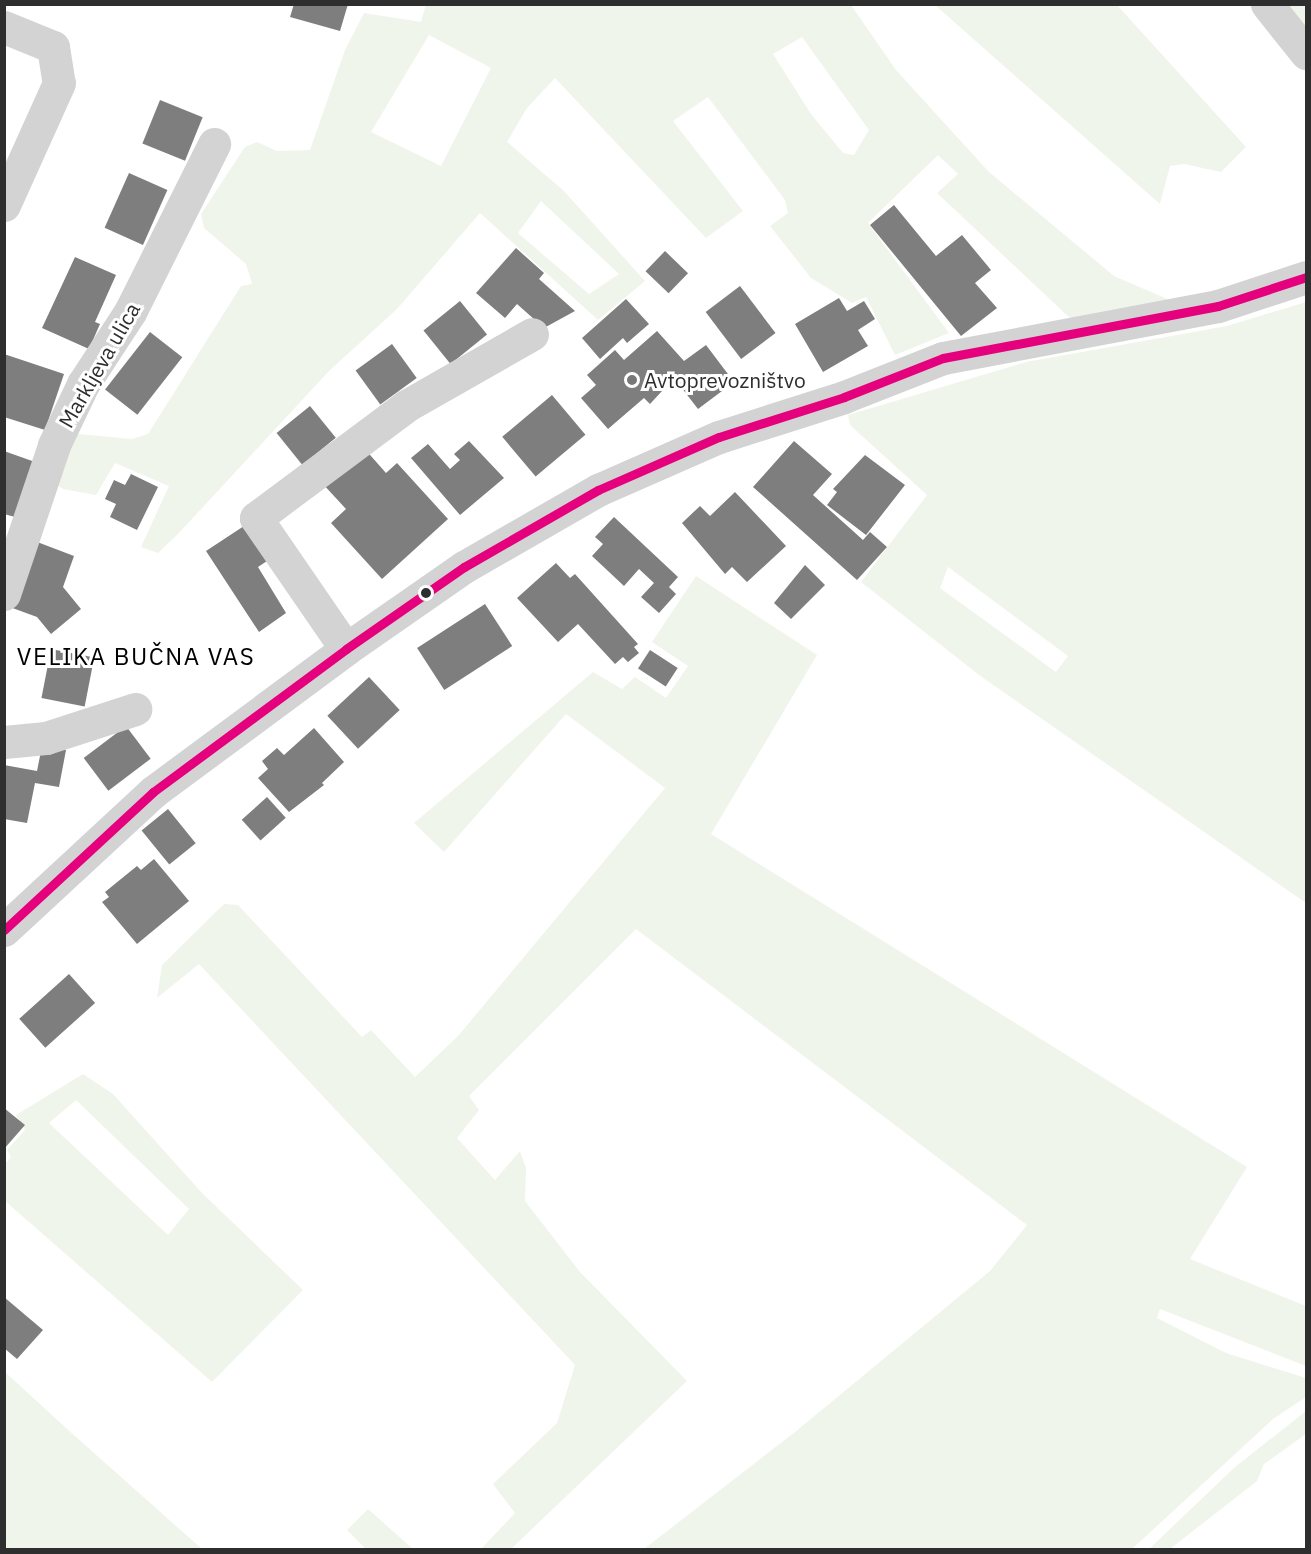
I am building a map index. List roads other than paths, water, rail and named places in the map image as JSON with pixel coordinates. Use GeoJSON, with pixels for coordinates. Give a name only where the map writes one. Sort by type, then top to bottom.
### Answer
{"type":"FeatureCollection","features":[{"type":"Feature","properties":{"kind":"street"},"geometry":{"type":"LineString","coordinates":[[1267,4],[1306,53]]}},
{"type":"Feature","properties":{"kind":"street"},"geometry":{"type":"LineString","coordinates":[[4,27],[53,47],[59,83],[4,205]]}},
{"type":"Feature","properties":{"kind":"street","name":"Markljeva ulica"},"geometry":{"type":"LineString","coordinates":[[4,594],[54,445],[83,384],[130,312],[214,144]]}},
{"type":"Feature","properties":{"kind":"street"},"geometry":{"type":"LineString","coordinates":[[4,930],[153,792],[346,649],[464,567],[598,490],[719,437],[844,397],[943,358],[1218,306],[1306,277]]}},
{"type":"Feature","properties":{"kind":"street"},"geometry":{"type":"LineString","coordinates":[[346,649],[256,518],[406,406],[532,334]]}},
{"type":"Feature","properties":{"kind":"street"},"geometry":{"type":"LineString","coordinates":[[4,742],[46,738],[135,709]]}},
{"type":"Feature","properties":{"kind":"place","name":"Avtoprevozništvo"},"geometry":{"type":"Point","coordinates":[632,380]}},
{"type":"Feature","properties":{"kind":"district","name":"VELIKA BUČNA VAS"},"geometry":{"type":"Point","coordinates":[136,657]}}]}
